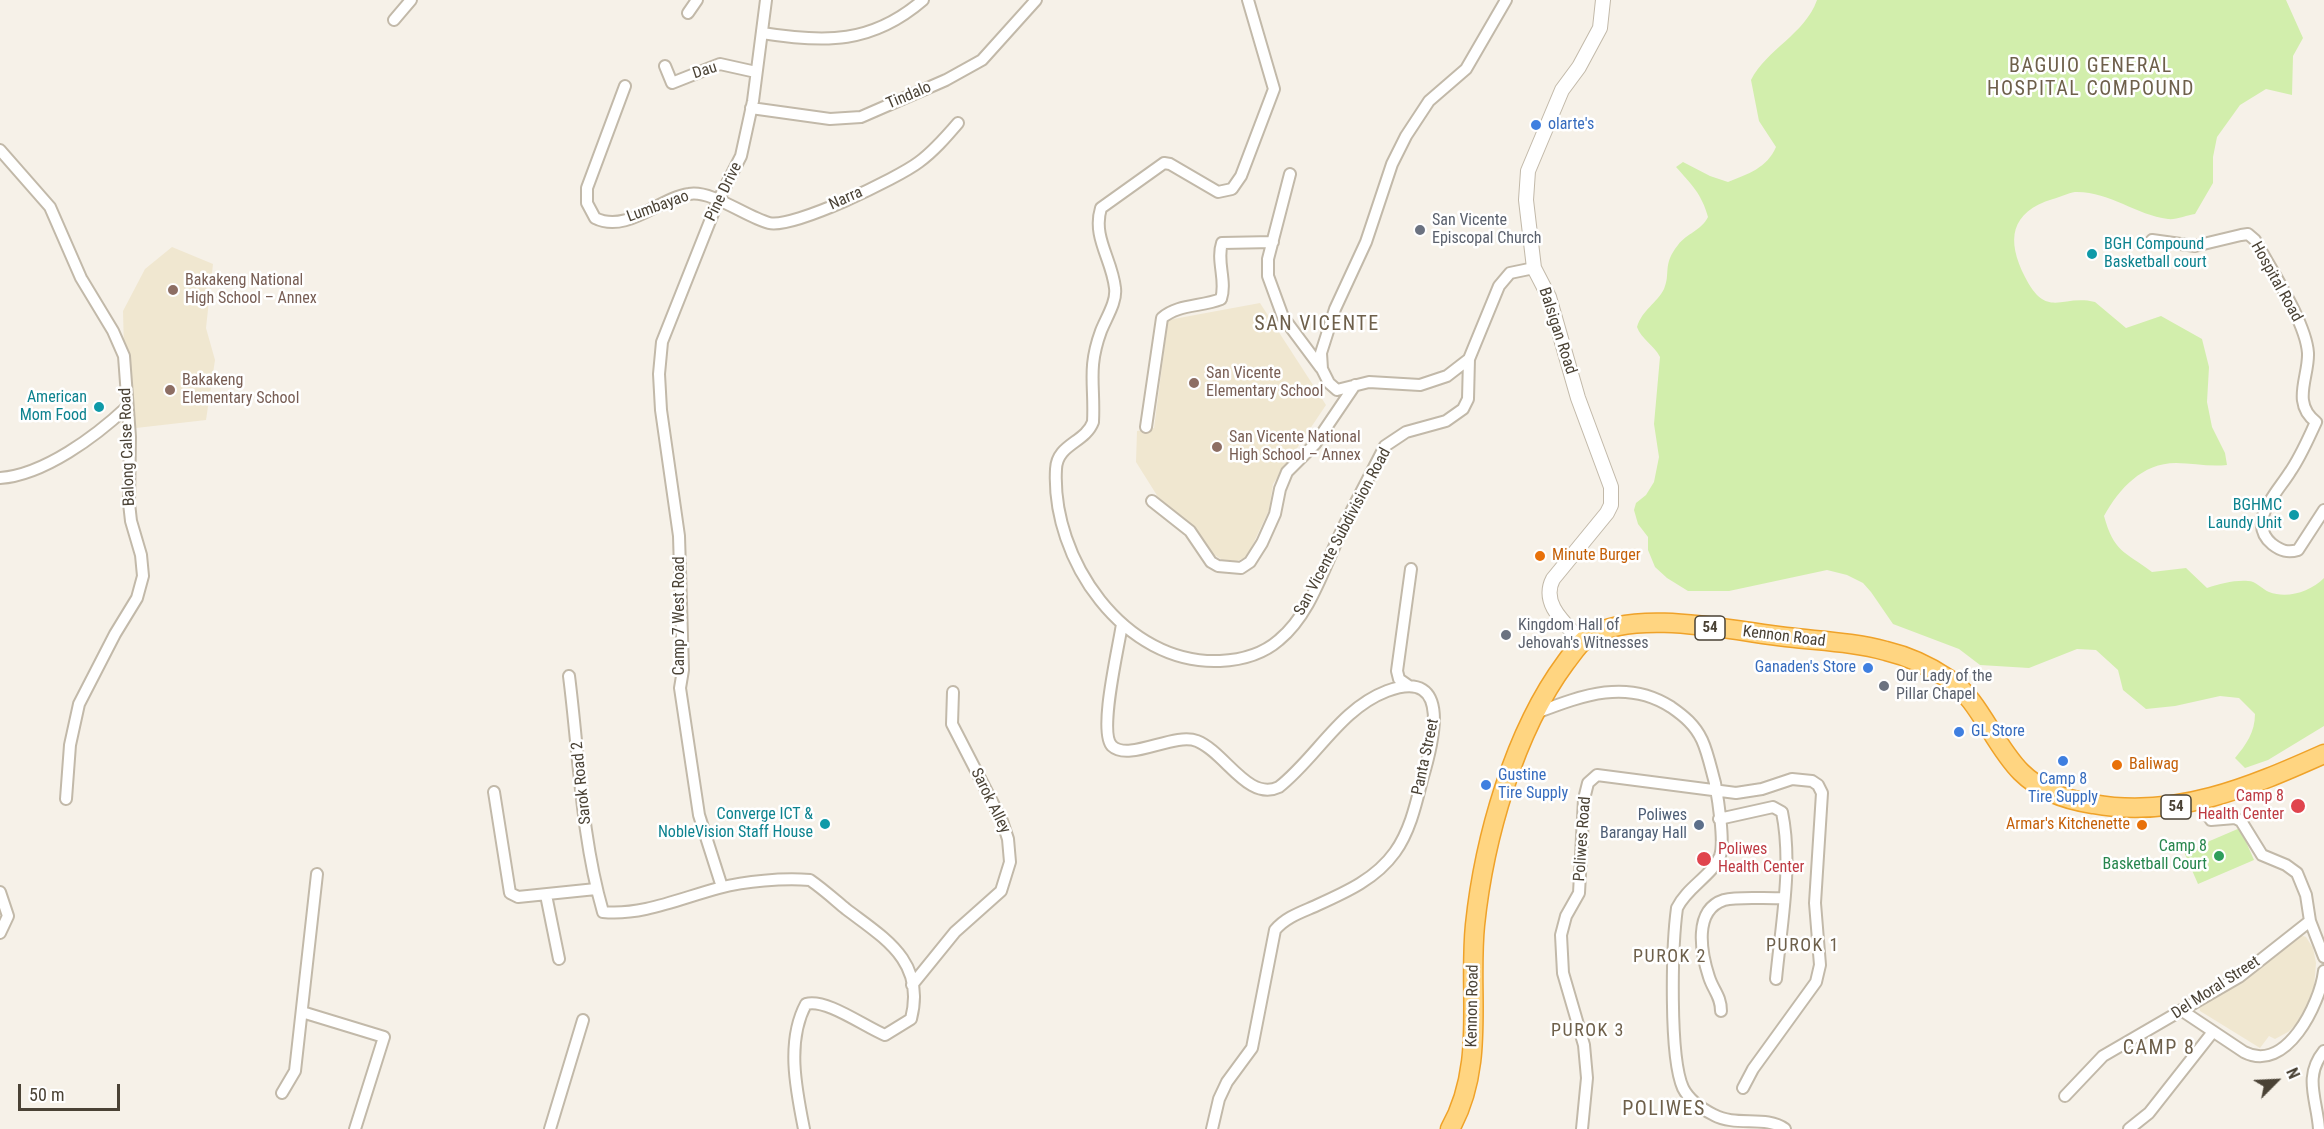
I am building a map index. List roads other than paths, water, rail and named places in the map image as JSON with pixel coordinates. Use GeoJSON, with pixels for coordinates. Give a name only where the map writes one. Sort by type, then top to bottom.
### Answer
{"type":"FeatureCollection","features":[{"type":"Feature","properties":{"kind":"highway","name":"Kennon Road"},"geometry":{"type":"LineString","coordinates":[[1450,1129],[1466,1092],[1473,1049],[1475,926],[1482,878],[1501,800],[1533,715],[1551,684],[1582,642],[1611,628],[1667,624],[1888,651],[1925,666],[1952,681],[1978,711],[2008,759],[2025,776],[2046,790],[2079,802],[2114,808],[2164,808],[2199,801],[2259,782],[2324,754]]}},
{"type":"Feature","properties":{"kind":"street"},"geometry":{"type":"LineString","coordinates":[[394,20],[411,0]]}},
{"type":"Feature","properties":{"kind":"street"},"geometry":{"type":"LineString","coordinates":[[688,13],[697,0]]}},
{"type":"Feature","properties":{"kind":"street","name":"Pine Drive"},"geometry":{"type":"LineString","coordinates":[[662,342],[718,201],[741,156],[751,108],[766,0]]}},
{"type":"Feature","properties":{"kind":"street"},"geometry":{"type":"LineString","coordinates":[[762,33],[808,40],[838,39],[870,32],[910,11],[923,0]]}},
{"type":"Feature","properties":{"kind":"street","name":"Tindalo"},"geometry":{"type":"LineString","coordinates":[[751,108],[830,119],[861,117],[946,80],[982,60],[1036,0]]}},
{"type":"Feature","properties":{"kind":"street","name":"San Vicente Subdivision Road"},"geometry":{"type":"LineString","coordinates":[[1248,0],[1274,89],[1241,176],[1232,189],[1218,192],[1170,164],[1164,163],[1101,208],[1098,220],[1100,240],[1111,268],[1116,292],[1091,362],[1093,422],[1090,430],[1060,454],[1056,466],[1056,503],[1063,532],[1093,592],[1122,624],[1157,648],[1186,659],[1230,660],[1260,652],[1280,640],[1307,604],[1385,446],[1406,432],[1446,421],[1462,410],[1468,399],[1469,360],[1504,277],[1519,269],[1534,268]]}},
{"type":"Feature","properties":{"kind":"street"},"geometry":{"type":"LineString","coordinates":[[1322,369],[1320,353],[1335,309],[1366,242],[1382,191],[1406,136],[1429,101],[1466,69],[1506,0]]}},
{"type":"Feature","properties":{"kind":"street","name":"Balsigan Road"},"geometry":{"type":"LineString","coordinates":[[1582,642],[1554,610],[1548,599],[1548,589],[1552,579],[1611,505],[1611,487],[1578,398],[1549,297],[1534,268],[1526,200],[1528,171],[1562,90],[1579,67],[1600,28],[1603,0]]}},
{"type":"Feature","properties":{"kind":"street","name":"Dau"},"geometry":{"type":"LineString","coordinates":[[664,66],[672,83],[720,64],[756,72]]}},
{"type":"Feature","properties":{"kind":"street","name":"Lumbayao"},"geometry":{"type":"LineString","coordinates":[[625,86],[587,188],[587,203],[595,218],[612,223],[692,193],[718,201]]}},
{"type":"Feature","properties":{"kind":"street","name":"Narra"},"geometry":{"type":"LineString","coordinates":[[718,201],[771,224],[789,223],[852,197],[918,163],[958,123]]}},
{"type":"Feature","properties":{"kind":"street","name":"Balong Calse Road"},"geometry":{"type":"LineString","coordinates":[[0,150],[50,207],[81,278],[121,345],[127,407],[131,521],[141,555],[143,576],[137,598],[115,634],[80,704],[70,746],[66,799]]}},
{"type":"Feature","properties":{"kind":"street"},"geometry":{"type":"LineString","coordinates":[[1290,174],[1268,259],[1272,295],[1282,317],[1322,369],[1329,383],[1337,390],[1369,382],[1420,385],[1448,376],[1469,360]]}},
{"type":"Feature","properties":{"kind":"street","name":"Hospital Road"},"geometry":{"type":"LineString","coordinates":[[2152,240],[2195,246],[2248,234],[2255,240],[2304,333],[2308,353],[2303,403],[2310,417],[2320,422],[2291,471],[2264,509],[2262,528],[2265,537],[2279,549],[2298,550],[2324,510]]}},
{"type":"Feature","properties":{"kind":"street"},"geometry":{"type":"LineString","coordinates":[[1146,427],[1162,318],[1169,312],[1209,304],[1221,299],[1224,289],[1220,250],[1222,243],[1273,242]]}},
{"type":"Feature","properties":{"kind":"street","name":"Camp 7 West Road"},"geometry":{"type":"LineString","coordinates":[[662,342],[659,374],[661,410],[679,536],[683,670],[680,688],[699,815],[722,887]]}},
{"type":"Feature","properties":{"kind":"street"},"geometry":{"type":"LineString","coordinates":[[1152,501],[1190,531],[1211,562],[1218,566],[1241,568],[1250,562],[1262,543],[1275,514],[1280,489],[1287,472],[1315,444],[1355,386]]}},
{"type":"Feature","properties":{"kind":"street"},"geometry":{"type":"LineString","coordinates":[[0,478],[18,475],[70,450],[127,407]]}},
{"type":"Feature","properties":{"kind":"street"},"geometry":{"type":"LineString","coordinates":[[1409,686],[1400,679],[1397,671],[1411,569]]}},
{"type":"Feature","properties":{"kind":"street"},"geometry":{"type":"LineString","coordinates":[[1122,624],[1108,717],[1107,735],[1112,746],[1121,750],[1134,751],[1154,744],[1194,740],[1209,748],[1250,785],[1265,792],[1285,782],[1336,726],[1361,706],[1387,691],[1409,686]]}},
{"type":"Feature","properties":{"kind":"street","name":"Sarok Road 2"},"geometry":{"type":"LineString","coordinates":[[569,676],[596,889]]}},
{"type":"Feature","properties":{"kind":"street","name":"Panta Street"},"geometry":{"type":"LineString","coordinates":[[1212,1129],[1219,1099],[1227,1082],[1252,1048],[1275,930],[1285,920],[1345,893],[1368,879],[1382,867],[1404,836],[1429,757],[1436,721],[1434,706],[1426,694],[1409,686]]}},
{"type":"Feature","properties":{"kind":"street"},"geometry":{"type":"LineString","coordinates":[[1533,715],[1570,700],[1604,691],[1635,691],[1650,696],[1684,717],[1694,726],[1705,749],[1716,790],[1720,856],[1714,865],[1687,891],[1677,908],[1674,1036],[1680,1077],[1690,1097],[1713,1115],[1743,1122],[1773,1124],[1785,1129]]}},
{"type":"Feature","properties":{"kind":"street","name":"Sarok Alley"},"geometry":{"type":"LineString","coordinates":[[912,985],[955,932],[1001,891],[1010,861],[1008,839],[1002,821],[952,724],[953,692]]}},
{"type":"Feature","properties":{"kind":"street","name":"Poliwes Road"},"geometry":{"type":"LineString","coordinates":[[1582,1129],[1587,1078],[1584,1045],[1563,973],[1561,957],[1563,924],[1579,893],[1580,839],[1588,783],[1593,776],[1601,775],[1655,785],[1749,792],[1792,779],[1812,781],[1818,785],[1823,804],[1815,903],[1820,965],[1816,982],[1753,1069],[1743,1088]]}},
{"type":"Feature","properties":{"kind":"street"},"geometry":{"type":"LineString","coordinates":[[494,792],[510,893],[518,897],[596,889],[603,912],[620,914],[639,911],[722,887],[810,880],[888,939],[905,964],[912,985],[915,1003],[911,1019],[885,1035],[826,1004],[813,1002],[806,1004],[797,1021],[795,1035],[796,1079],[804,1129]]}},
{"type":"Feature","properties":{"kind":"street"},"geometry":{"type":"LineString","coordinates":[[2181,1010],[2212,1033],[2255,1057],[2266,1056],[2284,1046],[2310,1015],[2320,994],[2324,970],[2323,956],[2310,921],[2306,895],[2297,873],[2286,865],[2262,855],[2241,821],[2235,818],[2211,820],[2199,801]]}},
{"type":"Feature","properties":{"kind":"street"},"geometry":{"type":"LineString","coordinates":[[1719,819],[1773,807],[1782,812],[1786,831],[1784,898],[1776,979]]}},
{"type":"Feature","properties":{"kind":"street"},"geometry":{"type":"LineString","coordinates":[[282,1094],[295,1071],[317,874]]}},
{"type":"Feature","properties":{"kind":"street"},"geometry":{"type":"LineString","coordinates":[[0,892],[8,916],[0,933]]}},
{"type":"Feature","properties":{"kind":"street"},"geometry":{"type":"LineString","coordinates":[[546,895],[559,959]]}},
{"type":"Feature","properties":{"kind":"street"},"geometry":{"type":"LineString","coordinates":[[1721,1011],[1721,999],[1710,981],[1705,963],[1701,929],[1710,908],[1725,900],[1784,898]]}},
{"type":"Feature","properties":{"kind":"street","name":"Del Moral Street"},"geometry":{"type":"LineString","coordinates":[[2065,1096],[2103,1056],[2239,977],[2310,921]]}},
{"type":"Feature","properties":{"kind":"street"},"geometry":{"type":"LineString","coordinates":[[302,1012],[384,1037],[355,1129]]}},
{"type":"Feature","properties":{"kind":"street"},"geometry":{"type":"LineString","coordinates":[[550,1129],[584,1020]]}},
{"type":"Feature","properties":{"kind":"street"},"geometry":{"type":"LineString","coordinates":[[2129,1129],[2149,1113],[2212,1033]]}},
{"type":"Feature","properties":{"kind":"street"},"geometry":{"type":"LineString","coordinates":[[2319,1129],[2312,1092],[2313,1075],[2314,1063],[2324,1051]]}},
{"type":"Feature","properties":{"kind":"place","name":"olarte's"},"geometry":{"type":"Point","coordinates":[1536,125]}},
{"type":"Feature","properties":{"kind":"place","name":"San Vicente Episcopal Church"},"geometry":{"type":"Point","coordinates":[1420,230]}},
{"type":"Feature","properties":{"kind":"place","name":"BGH Compound Basketball court"},"geometry":{"type":"Point","coordinates":[2092,254]}},
{"type":"Feature","properties":{"kind":"place","name":"Bakakeng National High School – Annex"},"geometry":{"type":"Point","coordinates":[173,290]}},
{"type":"Feature","properties":{"kind":"place","name":"San Vicente Elementary School"},"geometry":{"type":"Point","coordinates":[1194,383]}},
{"type":"Feature","properties":{"kind":"place","name":"Bakakeng Elementary School"},"geometry":{"type":"Point","coordinates":[170,390]}},
{"type":"Feature","properties":{"kind":"place","name":"American Mom Food"},"geometry":{"type":"Point","coordinates":[99,407]}},
{"type":"Feature","properties":{"kind":"place","name":"San Vicente National High School – Annex"},"geometry":{"type":"Point","coordinates":[1217,447]}},
{"type":"Feature","properties":{"kind":"place","name":"BGHMC Laundy Unit"},"geometry":{"type":"Point","coordinates":[2294,515]}},
{"type":"Feature","properties":{"kind":"place","name":"Minute Burger"},"geometry":{"type":"Point","coordinates":[1540,556]}},
{"type":"Feature","properties":{"kind":"place","name":"Kingdom Hall of Jehovah's Witnesses"},"geometry":{"type":"Point","coordinates":[1506,635]}},
{"type":"Feature","properties":{"kind":"place","name":"Ganaden's Store"},"geometry":{"type":"Point","coordinates":[1868,668]}},
{"type":"Feature","properties":{"kind":"place","name":"Our Lady of the Pillar Chapel"},"geometry":{"type":"Point","coordinates":[1884,686]}},
{"type":"Feature","properties":{"kind":"place","name":"GL Store"},"geometry":{"type":"Point","coordinates":[1959,732]}},
{"type":"Feature","properties":{"kind":"place","name":"Camp 8 Tire Supply"},"geometry":{"type":"Point","coordinates":[2063,761]}},
{"type":"Feature","properties":{"kind":"place","name":"Baliwag"},"geometry":{"type":"Point","coordinates":[2117,765]}},
{"type":"Feature","properties":{"kind":"place","name":"Gustine Tire Supply"},"geometry":{"type":"Point","coordinates":[1486,785]}},
{"type":"Feature","properties":{"kind":"place","name":"Camp 8 Health Center"},"geometry":{"type":"Point","coordinates":[2298,806]}},
{"type":"Feature","properties":{"kind":"place","name":"Converge ICT & NobleVision Staff House"},"geometry":{"type":"Point","coordinates":[825,824]}},
{"type":"Feature","properties":{"kind":"place","name":"Poliwes Barangay Hall"},"geometry":{"type":"Point","coordinates":[1699,825]}},
{"type":"Feature","properties":{"kind":"place","name":"Armar's Kitchenette"},"geometry":{"type":"Point","coordinates":[2142,825]}},
{"type":"Feature","properties":{"kind":"place","name":"Camp 8 Basketball Court"},"geometry":{"type":"Point","coordinates":[2219,856]}},
{"type":"Feature","properties":{"kind":"place","name":"Poliwes Health Center"},"geometry":{"type":"Point","coordinates":[1704,859]}},
{"type":"Feature","properties":{"kind":"district","name":"BAGUIO GENERAL HOSPITAL COMPOUND"},"geometry":{"type":"Point","coordinates":[2091,78]}},
{"type":"Feature","properties":{"kind":"district","name":"SAN VICENTE"},"geometry":{"type":"Point","coordinates":[1317,325]}},
{"type":"Feature","properties":{"kind":"district","name":"PUROK 1"},"geometry":{"type":"Point","coordinates":[1803,946]}},
{"type":"Feature","properties":{"kind":"district","name":"PUROK 2"},"geometry":{"type":"Point","coordinates":[1670,957]}},
{"type":"Feature","properties":{"kind":"district","name":"PUROK 3"},"geometry":{"type":"Point","coordinates":[1588,1031]}},
{"type":"Feature","properties":{"kind":"district","name":"CAMP 8"},"geometry":{"type":"Point","coordinates":[2159,1049]}},
{"type":"Feature","properties":{"kind":"district","name":"POLIWES"},"geometry":{"type":"Point","coordinates":[1664,1110]}}]}
